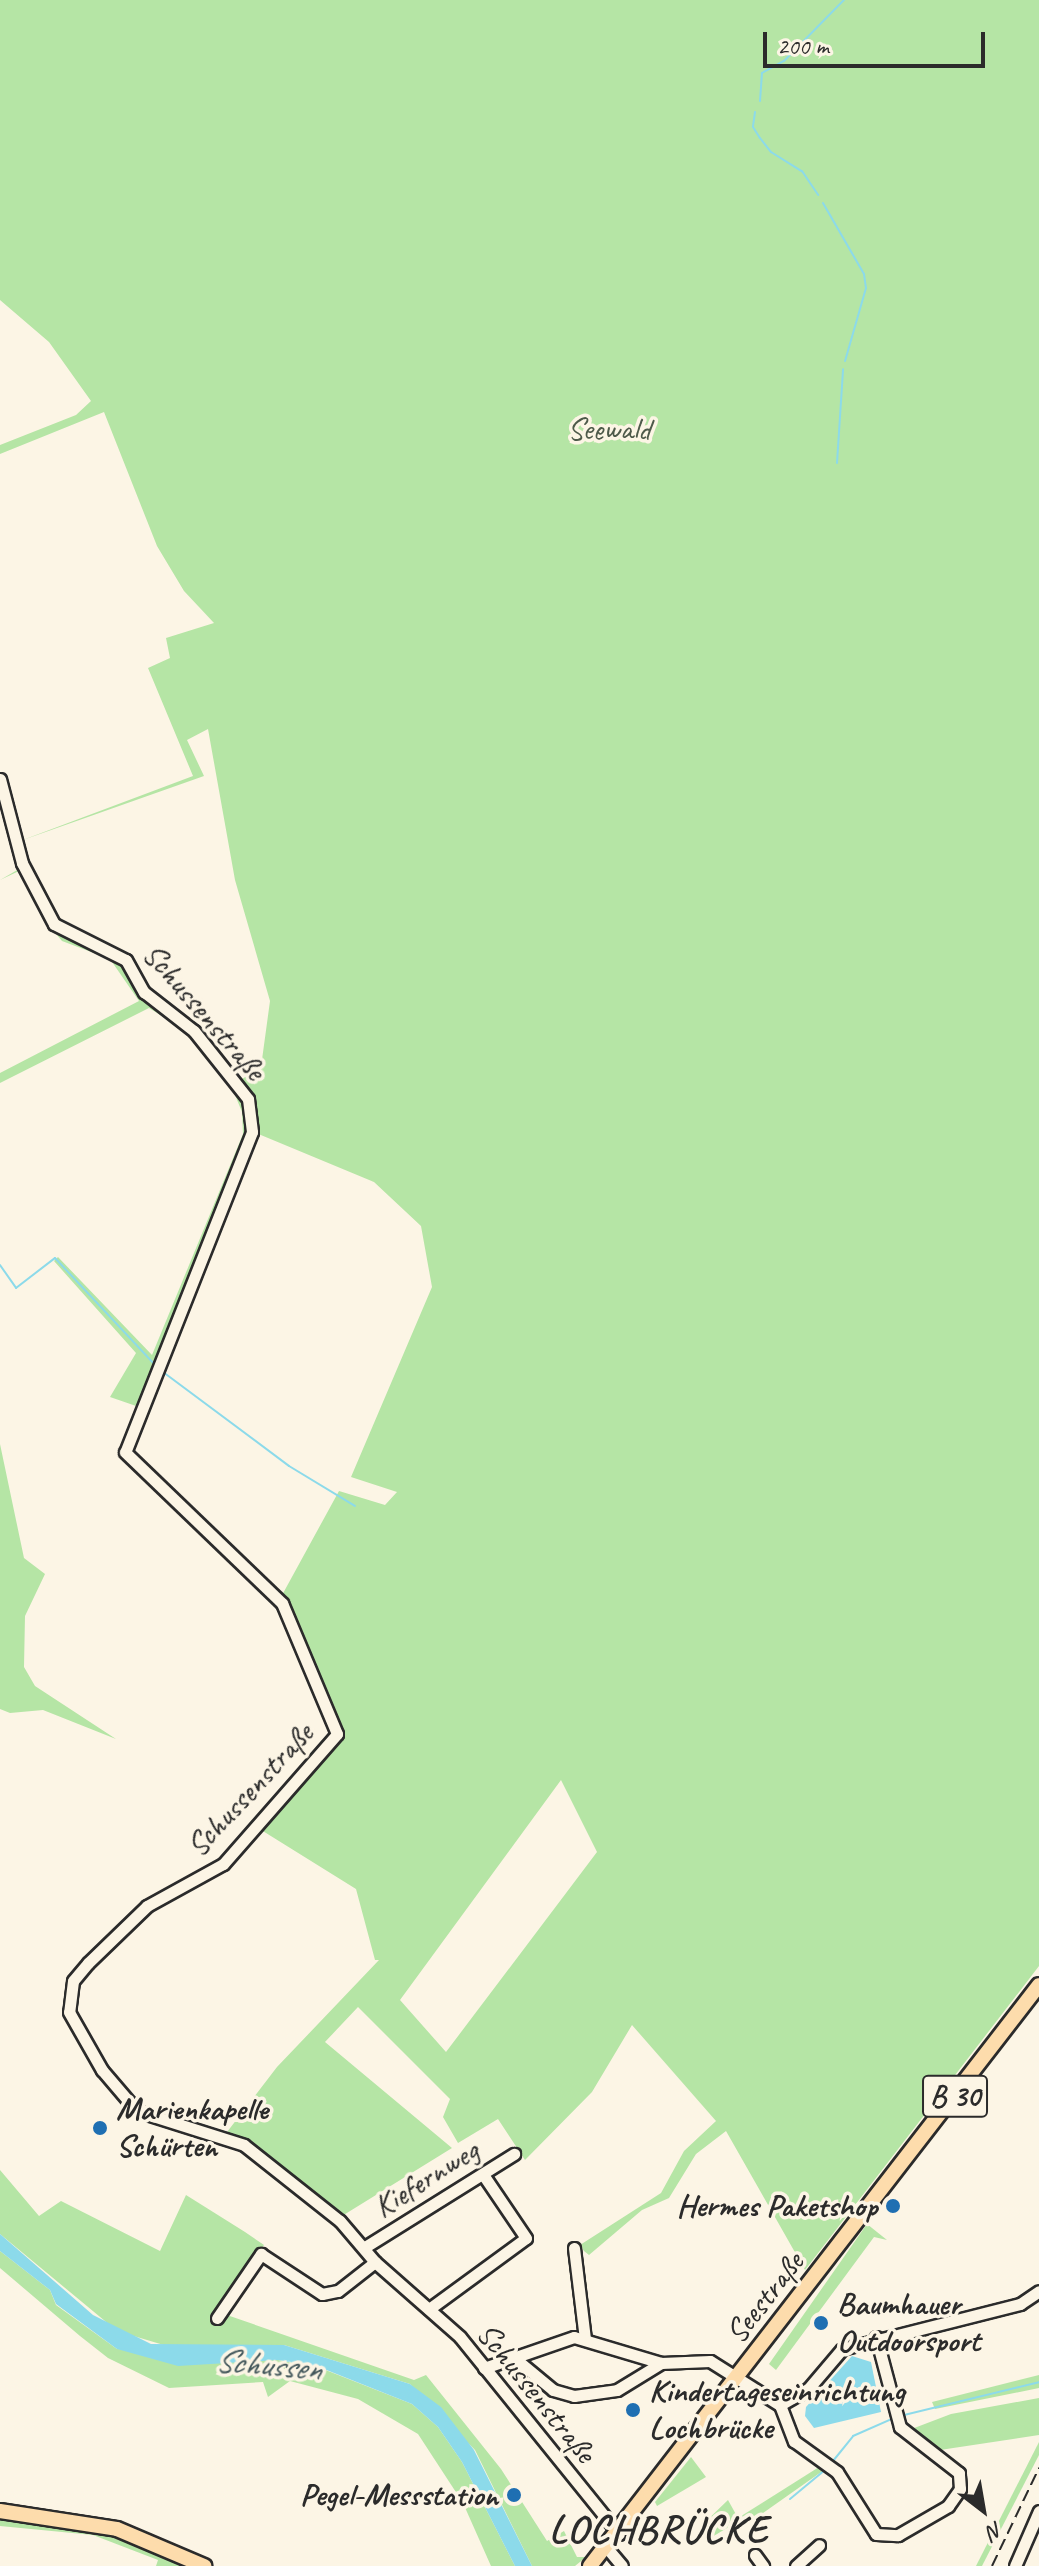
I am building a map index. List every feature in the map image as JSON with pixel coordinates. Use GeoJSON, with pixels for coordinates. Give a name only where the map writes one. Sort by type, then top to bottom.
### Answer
{"type":"FeatureCollection","features":[{"type":"Feature","properties":{"kind":"main road","name":"Seestraße"},"geometry":{"type":"LineString","coordinates":[[590,2566],[619,2534],[1039,1985]]}},
{"type":"Feature","properties":{"kind":"main road"},"geometry":{"type":"LineString","coordinates":[[0,2511],[117,2529],[204,2566]]}},
{"type":"Feature","properties":{"kind":"street","name":"Schussenstraße"},"geometry":{"type":"LineString","coordinates":[[0,779],[22,863],[54,924],[126,960],[144,992],[194,1031],[248,1099],[252,1132],[125,1452],[282,1603],[337,1734],[223,1864],[147,1906],[88,1963],[73,1981],[69,2012],[102,2070],[137,2111],[146,2118],[244,2145],[286,2175],[365,2247],[375,2262],[429,2309],[484,2368],[619,2534]]}},
{"type":"Feature","properties":{"kind":"street","name":"Kiefernweg"},"geometry":{"type":"LineString","coordinates":[[365,2247],[484,2176],[514,2154]]}},
{"type":"Feature","properties":{"kind":"street"},"geometry":{"type":"LineString","coordinates":[[429,2309],[526,2238],[484,2176]]}},
{"type":"Feature","properties":{"kind":"street"},"geometry":{"type":"LineString","coordinates":[[574,2248],[585,2339]]}},
{"type":"Feature","properties":{"kind":"street"},"geometry":{"type":"LineString","coordinates":[[217,2318],[261,2254],[322,2294],[338,2291],[375,2262]]}},
{"type":"Feature","properties":{"kind":"street"},"geometry":{"type":"LineString","coordinates":[[780,2405],[808,2389],[842,2349],[876,2337],[1020,2304],[1039,2291]]}},
{"type":"Feature","properties":{"kind":"street"},"geometry":{"type":"LineString","coordinates":[[484,2368],[555,2340],[585,2339],[661,2363],[710,2361],[737,2381],[780,2405],[794,2441],[833,2469],[876,2534],[898,2535],[948,2506],[960,2489],[959,2473],[898,2422],[876,2337]]}},
{"type":"Feature","properties":{"kind":"street"},"geometry":{"type":"LineString","coordinates":[[512,2356],[553,2390],[574,2396],[617,2390],[661,2363]]}},
{"type":"Feature","properties":{"kind":"street"},"geometry":{"type":"LineString","coordinates":[[1015,2566],[1039,2511]]}},
{"type":"Feature","properties":{"kind":"street"},"geometry":{"type":"LineString","coordinates":[[796,2566],[819,2545]]}},
{"type":"Feature","properties":{"kind":"street"},"geometry":{"type":"LineString","coordinates":[[607,2548],[622,2566]]}},
{"type":"Feature","properties":{"kind":"street"},"geometry":{"type":"LineString","coordinates":[[755,2555],[763,2566]]}},
{"type":"Feature","properties":{"kind":"green space","name":"Seewald"},"geometry":{"type":"Polygon","coordinates":[[[0,0],[1039,0],[1039,1966],[805,2270],[726,2131],[696,2154],[669,2198],[642,2210],[589,2255],[584,2251],[580,2245],[661,2193],[684,2151],[716,2121],[632,2025],[592,2092],[525,2160],[498,2119],[458,2143],[443,2117],[450,2099],[358,2007],[325,2042],[452,2148],[342,2216],[245,2143],[224,2136],[277,2067],[379,1960],[375,1960],[356,1889],[258,1828],[336,1744],[340,1732],[294,1615],[281,1597],[339,1491],[385,1505],[397,1492],[351,1477],[432,1287],[421,1226],[374,1182],[256,1133],[256,1111],[239,1081],[261,1067],[270,1001],[235,880],[208,729],[187,740],[204,776],[20,841],[193,776],[148,668],[170,658],[166,638],[214,623],[184,591],[157,546],[104,412],[0,454],[0,445],[76,415],[91,401],[49,342],[0,300],[0,0]],[[561,1780],[400,2000],[446,2052],[597,1852],[561,1780]]]}},
{"type":"Feature","properties":{"kind":"green space"},"geometry":{"type":"Polygon","coordinates":[[[19,869],[42,911],[113,952],[183,1025],[241,1098],[248,1115],[249,1127],[139,1407],[110,1397],[136,1353],[54,1261],[58,1257],[152,1355],[243,1134],[242,1112],[233,1090],[183,1029],[149,1008],[0,1083],[0,1073],[139,1001],[110,959],[62,941],[46,922],[19,871],[0,880],[19,869]]]}},
{"type":"Feature","properties":{"kind":"green space"},"geometry":{"type":"Polygon","coordinates":[[[0,1444],[24,1558],[45,1574],[25,1616],[24,1667],[35,1686],[116,1739],[43,1710],[10,1713],[0,1709],[0,1444]]]}},
{"type":"Feature","properties":{"kind":"green space"},"geometry":{"type":"Polygon","coordinates":[[[0,2170],[39,2216],[61,2201],[160,2251],[186,2195],[245,2232],[264,2245],[213,2317],[224,2314],[414,2380],[426,2375],[501,2469],[547,2541],[564,2531],[577,2557],[586,2557],[575,2566],[532,2566],[475,2450],[410,2384],[284,2345],[167,2346],[117,2331],[0,2234],[0,2170]]]}},
{"type":"Feature","properties":{"kind":"green space"},"geometry":{"type":"Polygon","coordinates":[[[867,2224],[887,2240],[874,2237],[776,2370],[769,2364],[867,2224]]]}},
{"type":"Feature","properties":{"kind":"green space"},"geometry":{"type":"Polygon","coordinates":[[[0,2251],[50,2290],[56,2305],[117,2349],[278,2360],[323,2369],[412,2404],[438,2427],[462,2462],[515,2566],[491,2566],[463,2503],[418,2434],[358,2399],[290,2381],[268,2397],[263,2382],[169,2388],[108,2358],[80,2336],[0,2268],[0,2251]]]}},
{"type":"Feature","properties":{"kind":"green space"},"geometry":{"type":"Polygon","coordinates":[[[1039,2375],[1039,2388],[935,2409],[932,2402],[1039,2375]]]}},
{"type":"Feature","properties":{"kind":"green space"},"geometry":{"type":"Polygon","coordinates":[[[1039,2398],[1039,2435],[940,2450],[909,2430],[951,2414],[1039,2398]]]}},
{"type":"Feature","properties":{"kind":"green space"},"geometry":{"type":"Polygon","coordinates":[[[1039,2442],[1039,2455],[982,2566],[976,2566],[1039,2442]]]}},
{"type":"Feature","properties":{"kind":"green space"},"geometry":{"type":"Polygon","coordinates":[[[691,2457],[706,2477],[657,2506],[655,2502],[691,2457]]]}},
{"type":"Feature","properties":{"kind":"green space"},"geometry":{"type":"Polygon","coordinates":[[[819,2467],[824,2470],[739,2530],[727,2528],[707,2540],[700,2527],[728,2500],[738,2518],[819,2467]]]}},
{"type":"Feature","properties":{"kind":"green space"},"geometry":{"type":"Polygon","coordinates":[[[0,2517],[114,2534],[193,2566],[156,2566],[158,2560],[93,2535],[0,2526],[0,2517]]]}},
{"type":"Feature","properties":{"kind":"water"},"geometry":{"type":"Polygon","coordinates":[[[0,2234],[93,2315],[151,2344],[284,2345],[410,2384],[441,2407],[474,2450],[532,2566],[515,2566],[462,2462],[438,2427],[412,2404],[324,2369],[278,2360],[178,2366],[117,2349],[56,2304],[50,2290],[0,2251],[0,2234]]]}},
{"type":"Feature","properties":{"kind":"water"},"geometry":{"type":"Polygon","coordinates":[[[852,2356],[871,2362],[881,2412],[814,2428],[805,2416],[806,2407],[852,2356]]]}},
{"type":"Feature","properties":{"kind":"waterway"},"geometry":{"type":"LineString","coordinates":[[760,101],[762,73],[784,61],[844,0]]}},
{"type":"Feature","properties":{"kind":"waterway"},"geometry":{"type":"LineString","coordinates":[[755,112],[753,127],[760,138],[771,152],[802,171],[818,195]]}},
{"type":"Feature","properties":{"kind":"waterway"},"geometry":{"type":"LineString","coordinates":[[823,203],[864,274],[866,288],[845,361]]}},
{"type":"Feature","properties":{"kind":"waterway"},"geometry":{"type":"LineString","coordinates":[[837,463],[843,369]]}},
{"type":"Feature","properties":{"kind":"waterway"},"geometry":{"type":"LineString","coordinates":[[0,1265],[16,1288],[55,1258],[155,1365]]}},
{"type":"Feature","properties":{"kind":"waterway"},"geometry":{"type":"LineString","coordinates":[[163,1372],[289,1466],[355,1506]]}},
{"type":"Feature","properties":{"kind":"waterway"},"geometry":{"type":"LineString","coordinates":[[900,2416],[1039,2382]]}},
{"type":"Feature","properties":{"kind":"waterway"},"geometry":{"type":"LineString","coordinates":[[833,2461],[853,2436],[894,2418]]}},
{"type":"Feature","properties":{"kind":"waterway"},"geometry":{"type":"LineString","coordinates":[[790,2499],[826,2469]]}},
{"type":"Feature","properties":{"kind":"railway"},"geometry":{"type":"LineString","coordinates":[[992,2566],[1039,2468]]}},
{"type":"Feature","properties":{"kind":"place","name":"Marienkapelle Schürten"},"geometry":{"type":"Point","coordinates":[100,2128]}},
{"type":"Feature","properties":{"kind":"place","name":"Hermes Paketshop"},"geometry":{"type":"Point","coordinates":[893,2206]}},
{"type":"Feature","properties":{"kind":"place","name":"Baumhauer Outdoorsport"},"geometry":{"type":"Point","coordinates":[821,2323]}},
{"type":"Feature","properties":{"kind":"place","name":"Kindertageseinrichtung Lochbrücke"},"geometry":{"type":"Point","coordinates":[633,2410]}},
{"type":"Feature","properties":{"kind":"place","name":"Pegel-Messstation"},"geometry":{"type":"Point","coordinates":[514,2495]}},
{"type":"Feature","properties":{"kind":"district","name":"LOCHBRÜCKE"},"geometry":{"type":"Point","coordinates":[659,2529]}},
{"type":"Feature","properties":{"kind":"water label","name":"Schussen"},"geometry":{"type":"Point","coordinates":[268,2364]}}]}
